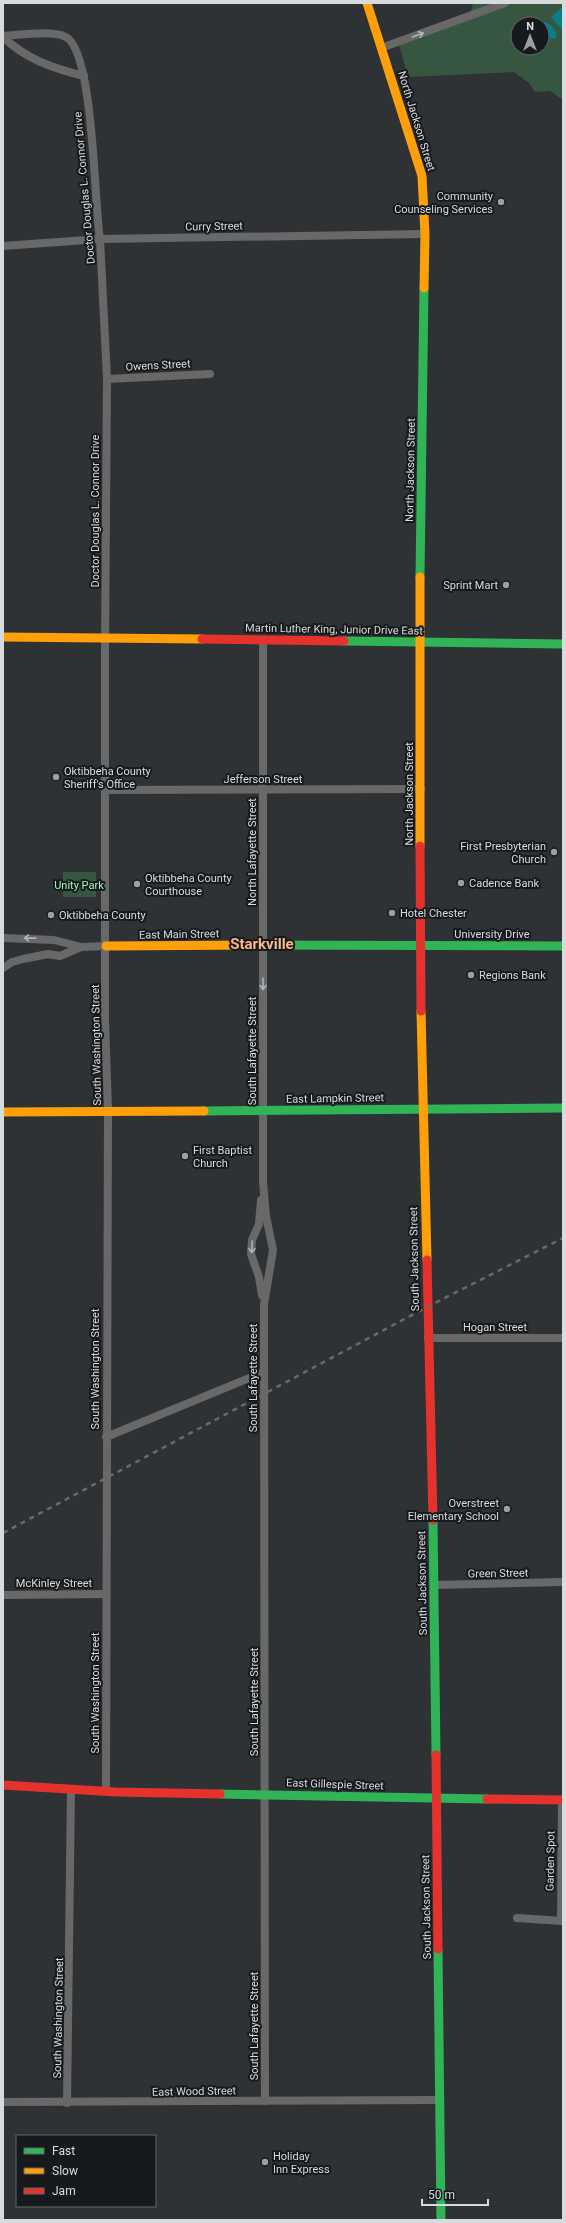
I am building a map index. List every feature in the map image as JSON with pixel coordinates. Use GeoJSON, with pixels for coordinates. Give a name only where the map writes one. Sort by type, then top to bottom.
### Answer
{"type":"FeatureCollection","features":[{"type":"Feature","properties":{"kind":"main road","name":"North Jackson Street"},"geometry":{"type":"LineString","coordinates":[[367,3],[422,176],[425,234],[419,642],[421,789],[420,946]]}},
{"type":"Feature","properties":{"kind":"main road","name":"Martin Luther King, Junior Drive East"},"geometry":{"type":"LineString","coordinates":[[3,637],[563,644]]}},
{"type":"Feature","properties":{"kind":"main road","name":"East Main Street"},"geometry":{"type":"LineString","coordinates":[[106,946],[420,946]]}},
{"type":"Feature","properties":{"kind":"main road","name":"University Drive"},"geometry":{"type":"LineString","coordinates":[[420,946],[563,946]]}},
{"type":"Feature","properties":{"kind":"main road","name":"South Jackson Street"},"geometry":{"type":"LineString","coordinates":[[420,946],[422,1109],[434,1585],[441,2220]]}},
{"type":"Feature","properties":{"kind":"main road","name":"East Lampkin Street"},"geometry":{"type":"LineString","coordinates":[[3,1112],[108,1111],[263,1115],[422,1109],[563,1108]]}},
{"type":"Feature","properties":{"kind":"main road","name":"East Gillespie Street"},"geometry":{"type":"LineString","coordinates":[[3,1785],[106,1791],[563,1800]]}},
{"type":"Feature","properties":{"kind":"street"},"geometry":{"type":"LineString","coordinates":[[381,48],[505,3]]}},
{"type":"Feature","properties":{"kind":"street","name":"Doctor Douglas L. Connor Drive"},"geometry":{"type":"LineString","coordinates":[[3,36],[59,34],[68,38],[75,46],[84,76],[92,132],[96,218],[100,239],[107,379],[105,638],[106,946]]}},
{"type":"Feature","properties":{"kind":"street","name":"Doctor Douglas L. Connor Drive"},"geometry":{"type":"LineString","coordinates":[[3,36],[17,50],[38,62],[84,76]]}},
{"type":"Feature","properties":{"kind":"street","name":"Curry Street"},"geometry":{"type":"LineString","coordinates":[[3,246],[100,239],[425,234]]}},
{"type":"Feature","properties":{"kind":"street","name":"Owens Street"},"geometry":{"type":"LineString","coordinates":[[107,379],[210,374]]}},
{"type":"Feature","properties":{"kind":"street","name":"North Lafayette Street"},"geometry":{"type":"LineString","coordinates":[[263,640],[263,945]]}},
{"type":"Feature","properties":{"kind":"street","name":"Jefferson Street"},"geometry":{"type":"LineString","coordinates":[[106,790],[421,789]]}},
{"type":"Feature","properties":{"kind":"street"},"geometry":{"type":"LineString","coordinates":[[3,938],[54,940],[81,947],[106,946]]}},
{"type":"Feature","properties":{"kind":"street"},"geometry":{"type":"LineString","coordinates":[[48,954],[46,947],[49,941]]}},
{"type":"Feature","properties":{"kind":"street","name":"South Lafayette Street"},"geometry":{"type":"LineString","coordinates":[[263,945],[263,1182],[259,1220],[252,1240],[251,1254],[258,1272],[264,1304]]}},
{"type":"Feature","properties":{"kind":"street","name":"South Washington Street"},"geometry":{"type":"LineString","coordinates":[[106,946],[108,1111],[106,1791]]}},
{"type":"Feature","properties":{"kind":"street"},"geometry":{"type":"LineString","coordinates":[[3,968],[12,962],[48,954],[60,956],[81,947]]}},
{"type":"Feature","properties":{"kind":"street","name":"South Lafayette Street"},"geometry":{"type":"LineString","coordinates":[[263,1182],[273,1250],[268,1272],[264,1304],[266,1794],[265,2101]]}},
{"type":"Feature","properties":{"kind":"street"},"geometry":{"type":"LineString","coordinates":[[255,1231],[264,1227],[269,1231]]}},
{"type":"Feature","properties":{"kind":"street"},"geometry":{"type":"LineString","coordinates":[[258,1272],[268,1272]]}},
{"type":"Feature","properties":{"kind":"street","name":"Hogan Street"},"geometry":{"type":"LineString","coordinates":[[428,1338],[563,1338]]}},
{"type":"Feature","properties":{"kind":"street"},"geometry":{"type":"LineString","coordinates":[[106,1437],[264,1372]]}},
{"type":"Feature","properties":{"kind":"street","name":"Green Street"},"geometry":{"type":"LineString","coordinates":[[434,1585],[563,1582]]}},
{"type":"Feature","properties":{"kind":"street","name":"McKinley Street"},"geometry":{"type":"LineString","coordinates":[[3,1595],[106,1594]]}},
{"type":"Feature","properties":{"kind":"street","name":"South Washington Street"},"geometry":{"type":"LineString","coordinates":[[68,2103],[71,1789]]}},
{"type":"Feature","properties":{"kind":"street","name":"Garden Spot"},"geometry":{"type":"LineString","coordinates":[[517,1918],[562,1921],[563,1800]]}},
{"type":"Feature","properties":{"kind":"street","name":"East Wood Street"},"geometry":{"type":"LineString","coordinates":[[3,2102],[68,2103],[440,2100]]}},
{"type":"Feature","properties":{"kind":"green space"},"geometry":{"type":"Polygon","coordinates":[[[473,3],[563,3],[563,100],[550,91],[535,92],[529,83],[514,72],[408,77],[399,45],[469,20],[473,3]]]}},
{"type":"Feature","properties":{"kind":"green space","name":"Unity Park"},"geometry":{"type":"Polygon","coordinates":[[[63,872],[96,872],[96,897],[63,897],[63,872]]]}},
{"type":"Feature","properties":{"kind":"water"},"geometry":{"type":"Polygon","coordinates":[[[563,7],[563,31],[551,17],[563,7]]]}},
{"type":"Feature","properties":{"kind":"water"},"geometry":{"type":"Polygon","coordinates":[[[550,25],[556,33],[556,38],[551,39],[550,25]]]}},
{"type":"Feature","properties":{"kind":"railway"},"geometry":{"type":"LineString","coordinates":[[3,1533],[427,1307],[563,1238]]}},
{"type":"Feature","properties":{"kind":"traffic: fast"},"geometry":{"type":"LineString","coordinates":[[420,577],[424,288]]}},
{"type":"Feature","properties":{"kind":"traffic: fast"},"geometry":{"type":"LineString","coordinates":[[344,641],[563,644]]}},
{"type":"Feature","properties":{"kind":"traffic: fast"},"geometry":{"type":"LineString","coordinates":[[258,945],[563,946]]}},
{"type":"Feature","properties":{"kind":"traffic: fast"},"geometry":{"type":"LineString","coordinates":[[204,1111],[563,1108]]}},
{"type":"Feature","properties":{"kind":"traffic: fast"},"geometry":{"type":"LineString","coordinates":[[433,1520],[436,1755]]}},
{"type":"Feature","properties":{"kind":"traffic: fast"},"geometry":{"type":"LineString","coordinates":[[220,1794],[487,1799]]}},
{"type":"Feature","properties":{"kind":"traffic: fast"},"geometry":{"type":"LineString","coordinates":[[438,1949],[441,2220]]}},
{"type":"Feature","properties":{"kind":"traffic: slow"},"geometry":{"type":"LineString","coordinates":[[367,3],[422,176],[425,234],[424,288]]}},
{"type":"Feature","properties":{"kind":"traffic: slow"},"geometry":{"type":"LineString","coordinates":[[420,577],[420,846]]}},
{"type":"Feature","properties":{"kind":"traffic: slow"},"geometry":{"type":"LineString","coordinates":[[3,637],[202,639]]}},
{"type":"Feature","properties":{"kind":"traffic: slow"},"geometry":{"type":"LineString","coordinates":[[106,946],[258,945]]}},
{"type":"Feature","properties":{"kind":"traffic: slow"},"geometry":{"type":"LineString","coordinates":[[421,1011],[427,1260]]}},
{"type":"Feature","properties":{"kind":"traffic: slow"},"geometry":{"type":"LineString","coordinates":[[3,1112],[204,1111]]}},
{"type":"Feature","properties":{"kind":"traffic: jam"},"geometry":{"type":"LineString","coordinates":[[202,639],[344,641]]}},
{"type":"Feature","properties":{"kind":"traffic: jam"},"geometry":{"type":"LineString","coordinates":[[420,846],[421,1011]]}},
{"type":"Feature","properties":{"kind":"traffic: jam"},"geometry":{"type":"LineString","coordinates":[[427,1260],[433,1520]]}},
{"type":"Feature","properties":{"kind":"traffic: jam"},"geometry":{"type":"LineString","coordinates":[[436,1755],[438,1949]]}},
{"type":"Feature","properties":{"kind":"traffic: jam"},"geometry":{"type":"LineString","coordinates":[[3,1785],[116,1792],[220,1794]]}},
{"type":"Feature","properties":{"kind":"traffic: jam"},"geometry":{"type":"LineString","coordinates":[[487,1799],[563,1800]]}},
{"type":"Feature","properties":{"kind":"place","name":"Community Counseling Services"},"geometry":{"type":"Point","coordinates":[501,202]}},
{"type":"Feature","properties":{"kind":"place","name":"Sprint Mart"},"geometry":{"type":"Point","coordinates":[506,585]}},
{"type":"Feature","properties":{"kind":"place","name":"Oktibbeha County Sheriff's Office"},"geometry":{"type":"Point","coordinates":[56,777]}},
{"type":"Feature","properties":{"kind":"place","name":"First Presbyterian Church"},"geometry":{"type":"Point","coordinates":[554,852]}},
{"type":"Feature","properties":{"kind":"place","name":"Cadence Bank"},"geometry":{"type":"Point","coordinates":[461,883]}},
{"type":"Feature","properties":{"kind":"place","name":"Oktibbeha County Courthouse"},"geometry":{"type":"Point","coordinates":[137,884]}},
{"type":"Feature","properties":{"kind":"place","name":"Hotel Chester"},"geometry":{"type":"Point","coordinates":[392,913]}},
{"type":"Feature","properties":{"kind":"place","name":"Oktibbeha County"},"geometry":{"type":"Point","coordinates":[51,915]}},
{"type":"Feature","properties":{"kind":"place","name":"Regions Bank"},"geometry":{"type":"Point","coordinates":[471,975]}},
{"type":"Feature","properties":{"kind":"place","name":"First Baptist Church"},"geometry":{"type":"Point","coordinates":[185,1156]}},
{"type":"Feature","properties":{"kind":"place","name":"Overstreet Elementary School"},"geometry":{"type":"Point","coordinates":[507,1509]}},
{"type":"Feature","properties":{"kind":"place","name":"Holiday Inn Express"},"geometry":{"type":"Point","coordinates":[265,2162]}},
{"type":"Feature","properties":{"kind":"district","name":"Starkville"},"geometry":{"type":"Point","coordinates":[262,944]}}]}
